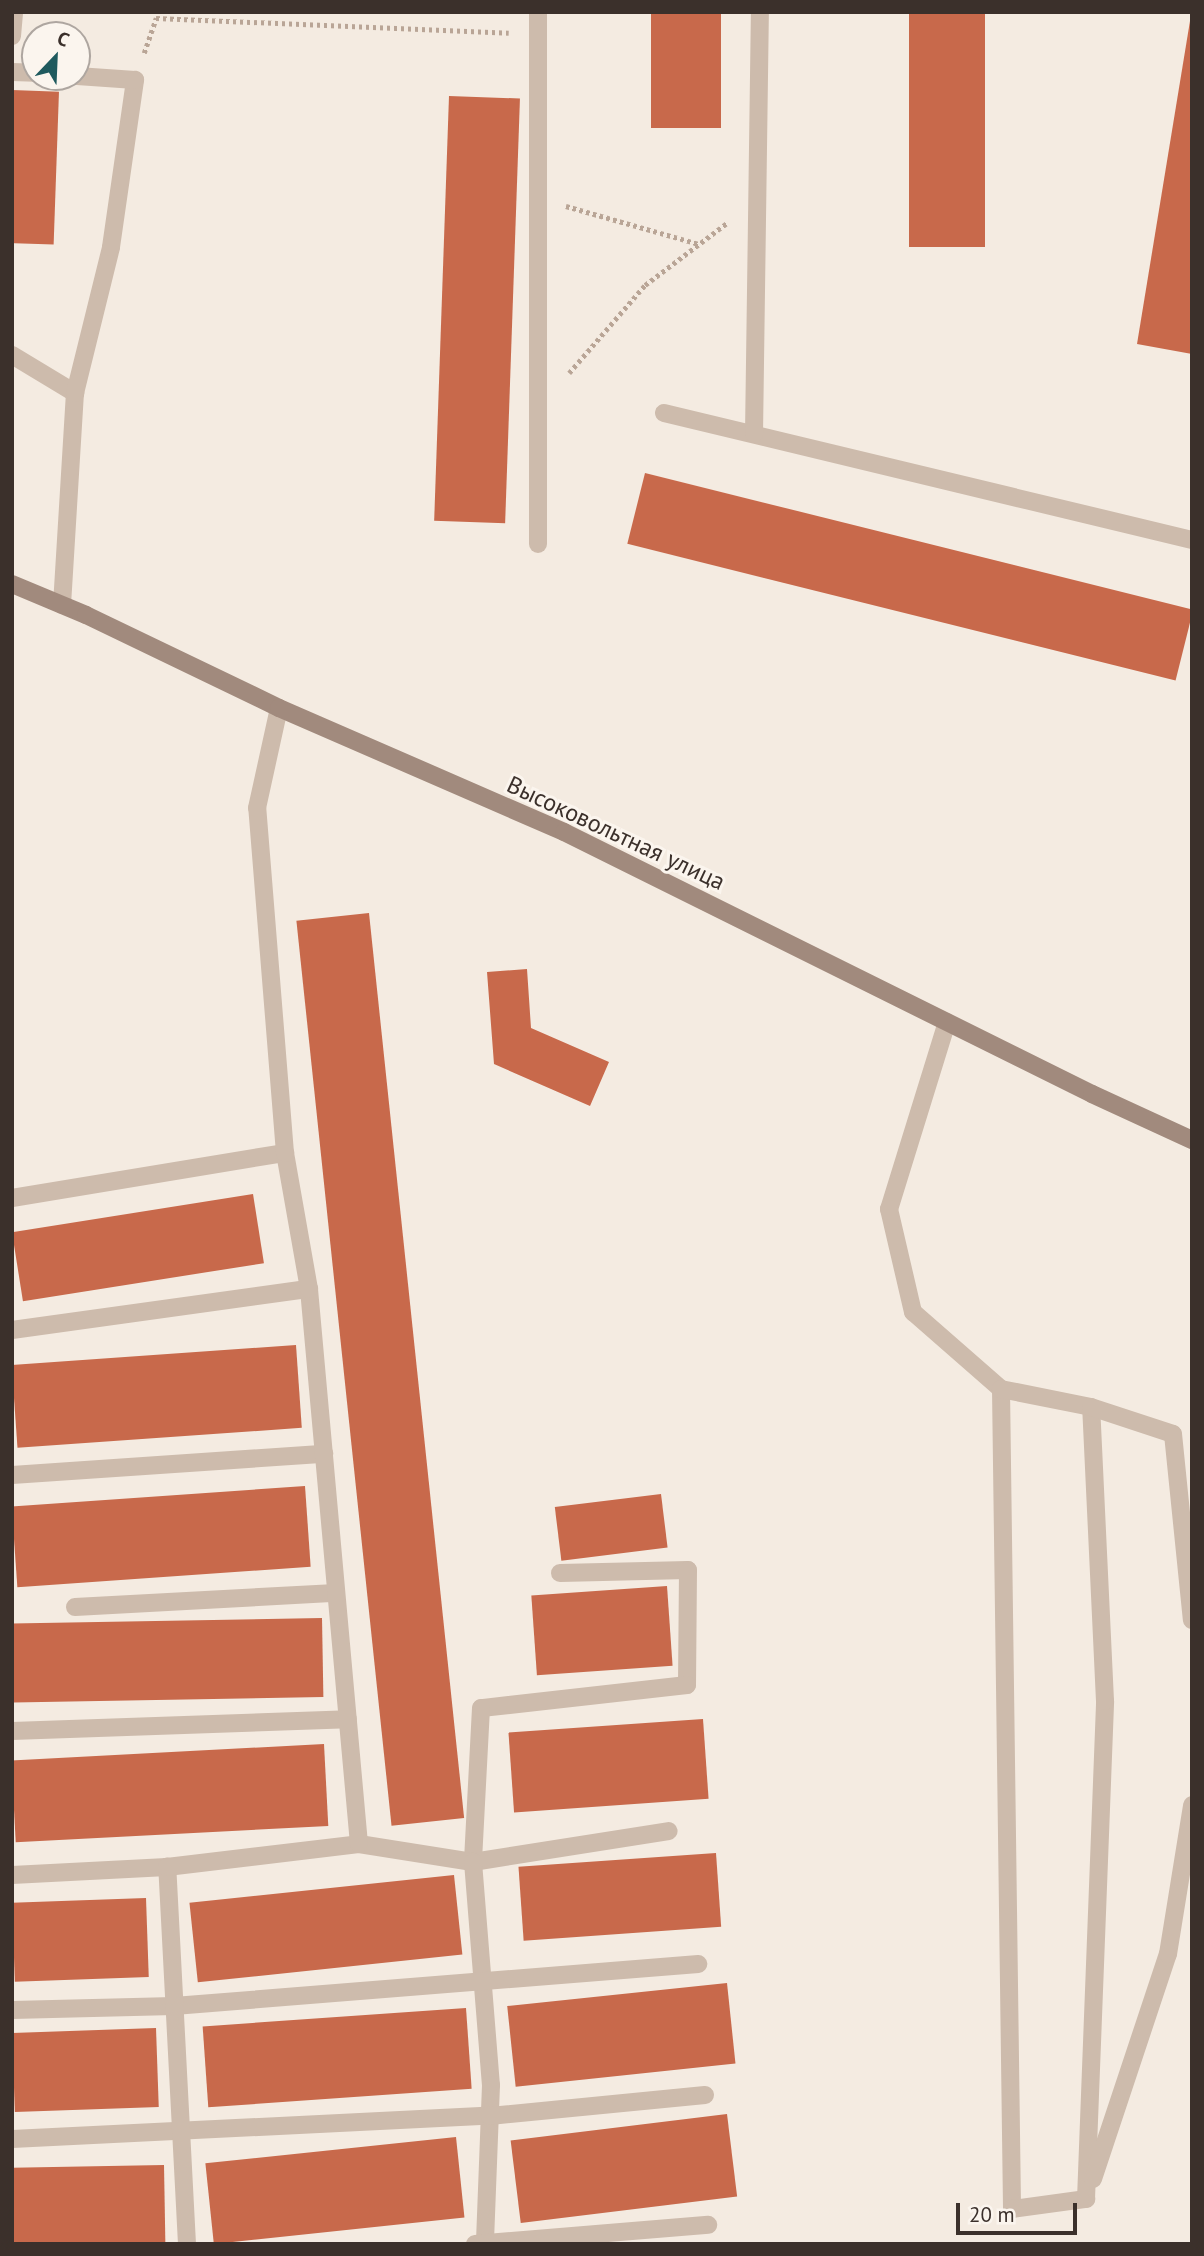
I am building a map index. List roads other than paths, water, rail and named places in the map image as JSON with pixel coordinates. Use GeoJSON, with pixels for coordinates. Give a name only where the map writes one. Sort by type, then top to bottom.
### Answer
{"type":"FeatureCollection","features":[{"type":"Feature","properties":{"kind":"main road","name":"Высоковольтная улица"},"geometry":{"type":"LineString","coordinates":[[12,584],[279,708],[564,832],[1192,1140]]}},
{"type":"Feature","properties":{"kind":"lane"},"geometry":{"type":"LineString","coordinates":[[12,36],[14,12]]}},
{"type":"Feature","properties":{"kind":"lane"},"geometry":{"type":"LineString","coordinates":[[538,12],[538,544]]}},
{"type":"Feature","properties":{"kind":"lane"},"geometry":{"type":"LineString","coordinates":[[754,434],[760,12]]}},
{"type":"Feature","properties":{"kind":"lane"},"geometry":{"type":"LineString","coordinates":[[62,605],[75,393],[111,247],[135,80],[91,77]]}},
{"type":"Feature","properties":{"kind":"lane"},"geometry":{"type":"LineString","coordinates":[[12,355],[75,393]]}},
{"type":"Feature","properties":{"kind":"lane"},"geometry":{"type":"LineString","coordinates":[[664,413],[1192,540]]}},
{"type":"Feature","properties":{"kind":"lane"},"geometry":{"type":"LineString","coordinates":[[279,708],[257,808],[285,1153],[309,1289],[359,1844]]}},
{"type":"Feature","properties":{"kind":"lane"},"geometry":{"type":"LineString","coordinates":[[947,1022],[889,1209],[913,1312],[1001,1389],[1091,1407],[1173,1434],[1192,1620]]}},
{"type":"Feature","properties":{"kind":"lane"},"geometry":{"type":"LineString","coordinates":[[12,1198],[285,1153]]}},
{"type":"Feature","properties":{"kind":"lane"},"geometry":{"type":"LineString","coordinates":[[12,1330],[309,1289]]}},
{"type":"Feature","properties":{"kind":"lane"},"geometry":{"type":"LineString","coordinates":[[1001,1389],[1012,2209],[1086,2199]]}},
{"type":"Feature","properties":{"kind":"lane"},"geometry":{"type":"LineString","coordinates":[[1086,2199],[1105,1701],[1091,1407]]}},
{"type":"Feature","properties":{"kind":"lane"},"geometry":{"type":"LineString","coordinates":[[12,1475],[324,1454]]}},
{"type":"Feature","properties":{"kind":"lane"},"geometry":{"type":"LineString","coordinates":[[560,1573],[688,1570],[687,1685],[481,1708],[473,1862],[491,2085],[482,2243],[708,2225]]}},
{"type":"Feature","properties":{"kind":"lane"},"geometry":{"type":"LineString","coordinates":[[75,1607],[336,1593]]}},
{"type":"Feature","properties":{"kind":"lane"},"geometry":{"type":"LineString","coordinates":[[12,1731],[348,1719]]}},
{"type":"Feature","properties":{"kind":"lane"},"geometry":{"type":"LineString","coordinates":[[1086,2199],[1168,1954],[1192,1805]]}},
{"type":"Feature","properties":{"kind":"lane"},"geometry":{"type":"LineString","coordinates":[[12,1875],[167,1867],[359,1844],[473,1862],[669,1831]]}},
{"type":"Feature","properties":{"kind":"lane"},"geometry":{"type":"LineString","coordinates":[[167,1867],[187,2244]]}},
{"type":"Feature","properties":{"kind":"lane"},"geometry":{"type":"LineString","coordinates":[[12,2010],[174,2006],[698,1964]]}},
{"type":"Feature","properties":{"kind":"lane"},"geometry":{"type":"LineString","coordinates":[[12,2139],[490,2116],[705,2095]]}}]}
